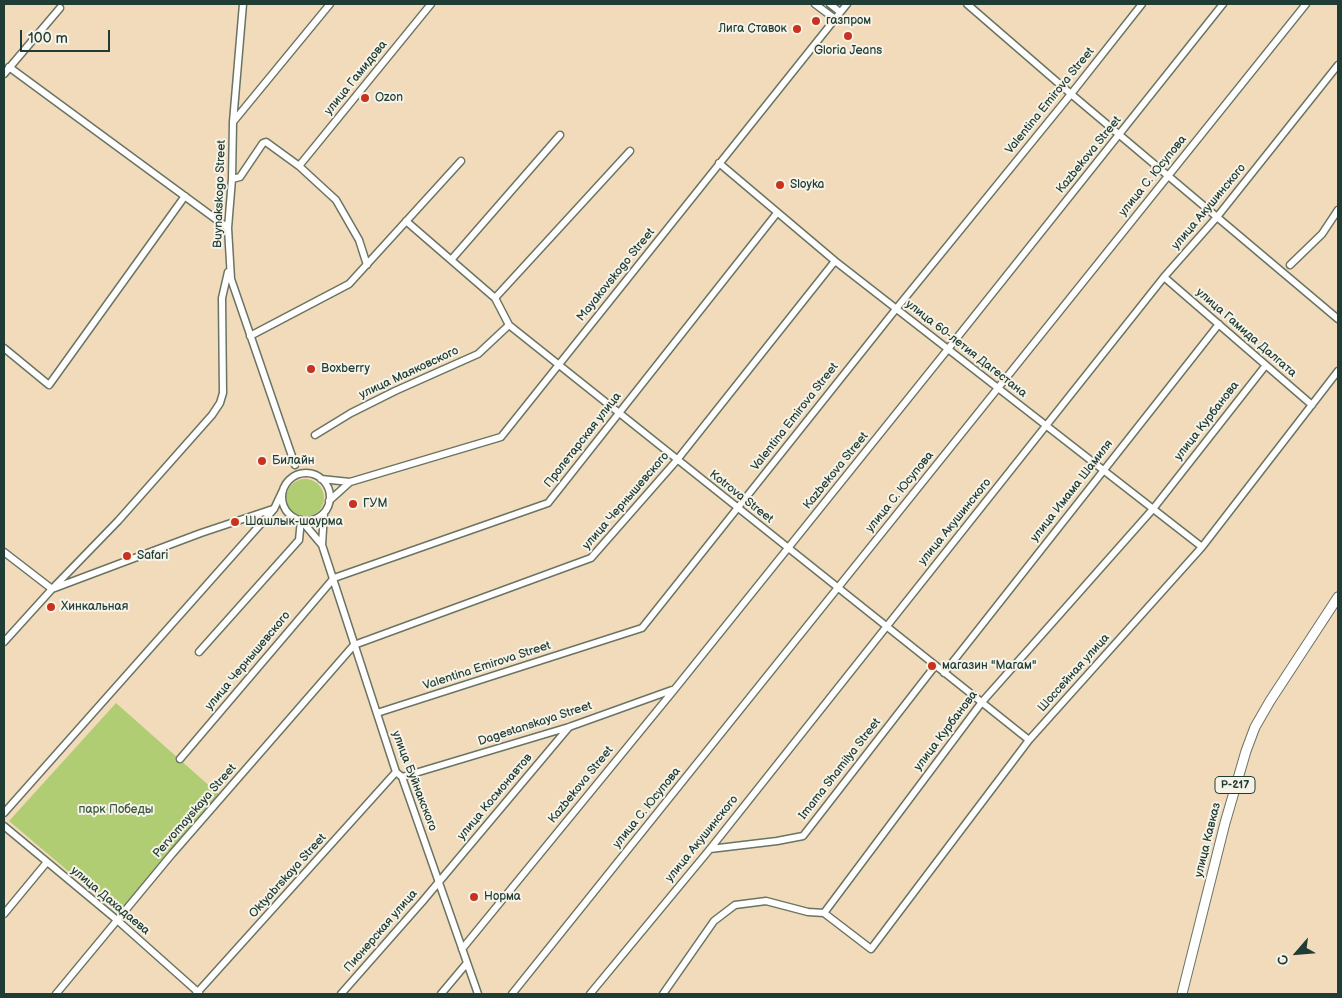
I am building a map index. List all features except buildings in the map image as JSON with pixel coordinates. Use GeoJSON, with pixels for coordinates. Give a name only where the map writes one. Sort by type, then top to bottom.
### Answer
{"type":"FeatureCollection","features":[{"type":"Feature","properties":{"kind":"highway","name":"улица Кавказ"},"geometry":{"type":"LineString","coordinates":[[1182,994],[1225,823],[1255,727],[1338,597]]}},
{"type":"Feature","properties":{"kind":"street","name":"Buynakskogo Street"},"geometry":{"type":"LineString","coordinates":[[243,4],[233,122],[232,179],[228,228],[231,278],[295,464]]}},
{"type":"Feature","properties":{"kind":"street"},"geometry":{"type":"LineString","coordinates":[[233,122],[330,4]]}},
{"type":"Feature","properties":{"kind":"street","name":"улица Гамидова"},"geometry":{"type":"LineString","coordinates":[[299,166],[431,4]]}},
{"type":"Feature","properties":{"kind":"street"},"geometry":{"type":"LineString","coordinates":[[816,4],[835,19]]}},
{"type":"Feature","properties":{"kind":"street"},"geometry":{"type":"LineString","coordinates":[[830,4],[840,12]]}},
{"type":"Feature","properties":{"kind":"street","name":"Mayakovskogo Street"},"geometry":{"type":"LineString","coordinates":[[350,482],[501,437],[847,4]]}},
{"type":"Feature","properties":{"kind":"street"},"geometry":{"type":"LineString","coordinates":[[967,4],[1070,94],[1338,319]]}},
{"type":"Feature","properties":{"kind":"street","name":"Valentina Emirova Street"},"geometry":{"type":"LineString","coordinates":[[377,713],[642,628],[896,308],[1142,4]]}},
{"type":"Feature","properties":{"kind":"street","name":"Kazbekova Street"},"geometry":{"type":"LineString","coordinates":[[462,948],[674,690],[1223,4]]}},
{"type":"Feature","properties":{"kind":"street","name":"улица С. Юсупова"},"geometry":{"type":"LineString","coordinates":[[512,994],[1306,4]]}},
{"type":"Feature","properties":{"kind":"street"},"geometry":{"type":"LineString","coordinates":[[4,74],[60,8]]}},
{"type":"Feature","properties":{"kind":"street","name":"улица Акушинского"},"geometry":{"type":"LineString","coordinates":[[590,994],[710,849],[1164,277],[1217,217],[1338,66]]}},
{"type":"Feature","properties":{"kind":"street"},"geometry":{"type":"LineString","coordinates":[[9,67],[228,228]]}},
{"type":"Feature","properties":{"kind":"street"},"geometry":{"type":"LineString","coordinates":[[451,260],[560,135]]}},
{"type":"Feature","properties":{"kind":"street"},"geometry":{"type":"LineString","coordinates":[[232,179],[240,177],[265,142],[299,166],[336,200],[359,240],[367,265]]}},
{"type":"Feature","properties":{"kind":"street"},"geometry":{"type":"LineString","coordinates":[[495,298],[630,151]]}},
{"type":"Feature","properties":{"kind":"street"},"geometry":{"type":"LineString","coordinates":[[250,336],[350,284],[461,160]]}},
{"type":"Feature","properties":{"kind":"street","name":"улица 60-летия Дагестана"},"geometry":{"type":"LineString","coordinates":[[720,163],[835,262],[1202,547]]}},
{"type":"Feature","properties":{"kind":"street"},"geometry":{"type":"LineString","coordinates":[[4,348],[48,385],[184,196]]}},
{"type":"Feature","properties":{"kind":"street"},"geometry":{"type":"LineString","coordinates":[[1290,265],[1322,234],[1338,210]]}},
{"type":"Feature","properties":{"kind":"street","name":"Пролетарская улица"},"geometry":{"type":"LineString","coordinates":[[334,578],[548,503],[777,213]]}},
{"type":"Feature","properties":{"kind":"street","name":"Kotrova Street"},"geometry":{"type":"LineString","coordinates":[[406,221],[495,298],[509,325],[558,366],[1029,740]]}},
{"type":"Feature","properties":{"kind":"street","name":"улица Чернышевского"},"geometry":{"type":"LineString","coordinates":[[354,646],[591,558],[676,460],[835,262]]}},
{"type":"Feature","properties":{"kind":"street"},"geometry":{"type":"LineString","coordinates":[[4,642],[118,521],[212,415],[220,403],[223,393],[222,298],[230,266]]}},
{"type":"Feature","properties":{"kind":"street","name":"улица Гамида Далгата"},"geometry":{"type":"LineString","coordinates":[[1164,277],[1312,405]]}},
{"type":"Feature","properties":{"kind":"street","name":"улица Имама Шамиля"},"geometry":{"type":"LineString","coordinates":[[944,673],[1219,324]]}},
{"type":"Feature","properties":{"kind":"street","name":"улица Маяковского"},"geometry":{"type":"LineString","coordinates":[[315,436],[351,413],[478,354],[509,325]]}},
{"type":"Feature","properties":{"kind":"street","name":"улица Курбанова"},"geometry":{"type":"LineString","coordinates":[[824,913],[982,702],[1153,509],[1266,365]]}},
{"type":"Feature","properties":{"kind":"street","name":"Шоссейная улица"},"geometry":{"type":"LineString","coordinates":[[824,913],[871,949],[1029,740],[1202,547],[1338,371]]}},
{"type":"Feature","properties":{"kind":"street"},"geometry":{"type":"LineString","coordinates":[[4,813],[274,509],[295,464],[321,479],[350,482]]}},
{"type":"Feature","properties":{"kind":"street"},"geometry":{"type":"LineString","coordinates":[[286,483],[292,477],[308,473]]}},
{"type":"Feature","properties":{"kind":"street"},"geometry":{"type":"LineString","coordinates":[[321,479],[326,484],[329,501]]}},
{"type":"Feature","properties":{"kind":"street"},"geometry":{"type":"LineString","coordinates":[[322,545],[324,512],[329,501],[350,482]]}},
{"type":"Feature","properties":{"kind":"street"},"geometry":{"type":"LineString","coordinates":[[283,490],[282,498],[289,514]]}},
{"type":"Feature","properties":{"kind":"street"},"geometry":{"type":"LineString","coordinates":[[52,589],[202,533],[274,509],[301,520],[322,545]]}},
{"type":"Feature","properties":{"kind":"street"},"geometry":{"type":"LineString","coordinates":[[301,520],[316,518],[324,512]]}},
{"type":"Feature","properties":{"kind":"street"},"geometry":{"type":"LineString","coordinates":[[199,652],[299,540],[301,520]]}},
{"type":"Feature","properties":{"kind":"street","name":"улица Буйнакского"},"geometry":{"type":"LineString","coordinates":[[322,545],[396,772],[402,777],[478,994]]}},
{"type":"Feature","properties":{"kind":"street"},"geometry":{"type":"LineString","coordinates":[[4,552],[52,589]]}},
{"type":"Feature","properties":{"kind":"street","name":"улица Чернышевского"},"geometry":{"type":"LineString","coordinates":[[180,759],[334,578]]}},
{"type":"Feature","properties":{"kind":"street","name":"Pervomayskaya Street"},"geometry":{"type":"LineString","coordinates":[[56,994],[172,854],[354,646]]}},
{"type":"Feature","properties":{"kind":"street","name":"Imama Shamilya Street"},"geometry":{"type":"LineString","coordinates":[[710,849],[803,836],[935,666]]}},
{"type":"Feature","properties":{"kind":"street","name":"Dagestanskaya Street"},"geometry":{"type":"LineString","coordinates":[[402,777],[569,727],[674,690]]}},
{"type":"Feature","properties":{"kind":"street","name":"улица Космонавтов"},"geometry":{"type":"LineString","coordinates":[[439,882],[569,727]]}},
{"type":"Feature","properties":{"kind":"street","name":"Oktyabrskaya Street"},"geometry":{"type":"LineString","coordinates":[[198,994],[396,772]]}},
{"type":"Feature","properties":{"kind":"street","name":"улица Дахадаева"},"geometry":{"type":"LineString","coordinates":[[4,826],[117,920],[198,994]]}},
{"type":"Feature","properties":{"kind":"street"},"geometry":{"type":"LineString","coordinates":[[4,914],[47,862]]}},
{"type":"Feature","properties":{"kind":"street","name":"Пионерская улица"},"geometry":{"type":"LineString","coordinates":[[341,994],[439,882]]}},
{"type":"Feature","properties":{"kind":"street"},"geometry":{"type":"LineString","coordinates":[[663,994],[714,922],[735,905],[766,901],[808,912],[824,913]]}},
{"type":"Feature","properties":{"kind":"street"},"geometry":{"type":"LineString","coordinates":[[441,994],[467,963]]}},
{"type":"Feature","properties":{"kind":"green space"},"geometry":{"type":"Polygon","coordinates":[[[305,479],[312,480],[318,485],[323,491],[323,505],[318,511],[312,516],[305,517],[298,516],[292,511],[287,505],[286,498],[287,491],[292,485],[298,480],[305,479]]]}},
{"type":"Feature","properties":{"kind":"green space","name":"парк Победы"},"geometry":{"type":"Polygon","coordinates":[[[116,703],[222,797],[121,916],[9,821],[116,703]]]}},
{"type":"Feature","properties":{"kind":"place","name":"газпром"},"geometry":{"type":"Point","coordinates":[816,21]}},
{"type":"Feature","properties":{"kind":"place","name":"Лига Ставок"},"geometry":{"type":"Point","coordinates":[797,29]}},
{"type":"Feature","properties":{"kind":"place","name":"Gloria Jeans"},"geometry":{"type":"Point","coordinates":[848,36]}},
{"type":"Feature","properties":{"kind":"place","name":"Ozon"},"geometry":{"type":"Point","coordinates":[365,98]}},
{"type":"Feature","properties":{"kind":"place","name":"Sloyka"},"geometry":{"type":"Point","coordinates":[780,185]}},
{"type":"Feature","properties":{"kind":"place","name":"Boxberry"},"geometry":{"type":"Point","coordinates":[311,369]}},
{"type":"Feature","properties":{"kind":"place","name":"Билайн"},"geometry":{"type":"Point","coordinates":[262,461]}},
{"type":"Feature","properties":{"kind":"place","name":"ГУМ"},"geometry":{"type":"Point","coordinates":[353,504]}},
{"type":"Feature","properties":{"kind":"place","name":"Шашлык-шаурма"},"geometry":{"type":"Point","coordinates":[235,522]}},
{"type":"Feature","properties":{"kind":"place","name":"Safari"},"geometry":{"type":"Point","coordinates":[127,556]}},
{"type":"Feature","properties":{"kind":"place","name":"Хинкальная"},"geometry":{"type":"Point","coordinates":[51,607]}},
{"type":"Feature","properties":{"kind":"place","name":"магазин \"Магам\""},"geometry":{"type":"Point","coordinates":[932,666]}},
{"type":"Feature","properties":{"kind":"place","name":"Норма"},"geometry":{"type":"Point","coordinates":[474,897]}}]}
